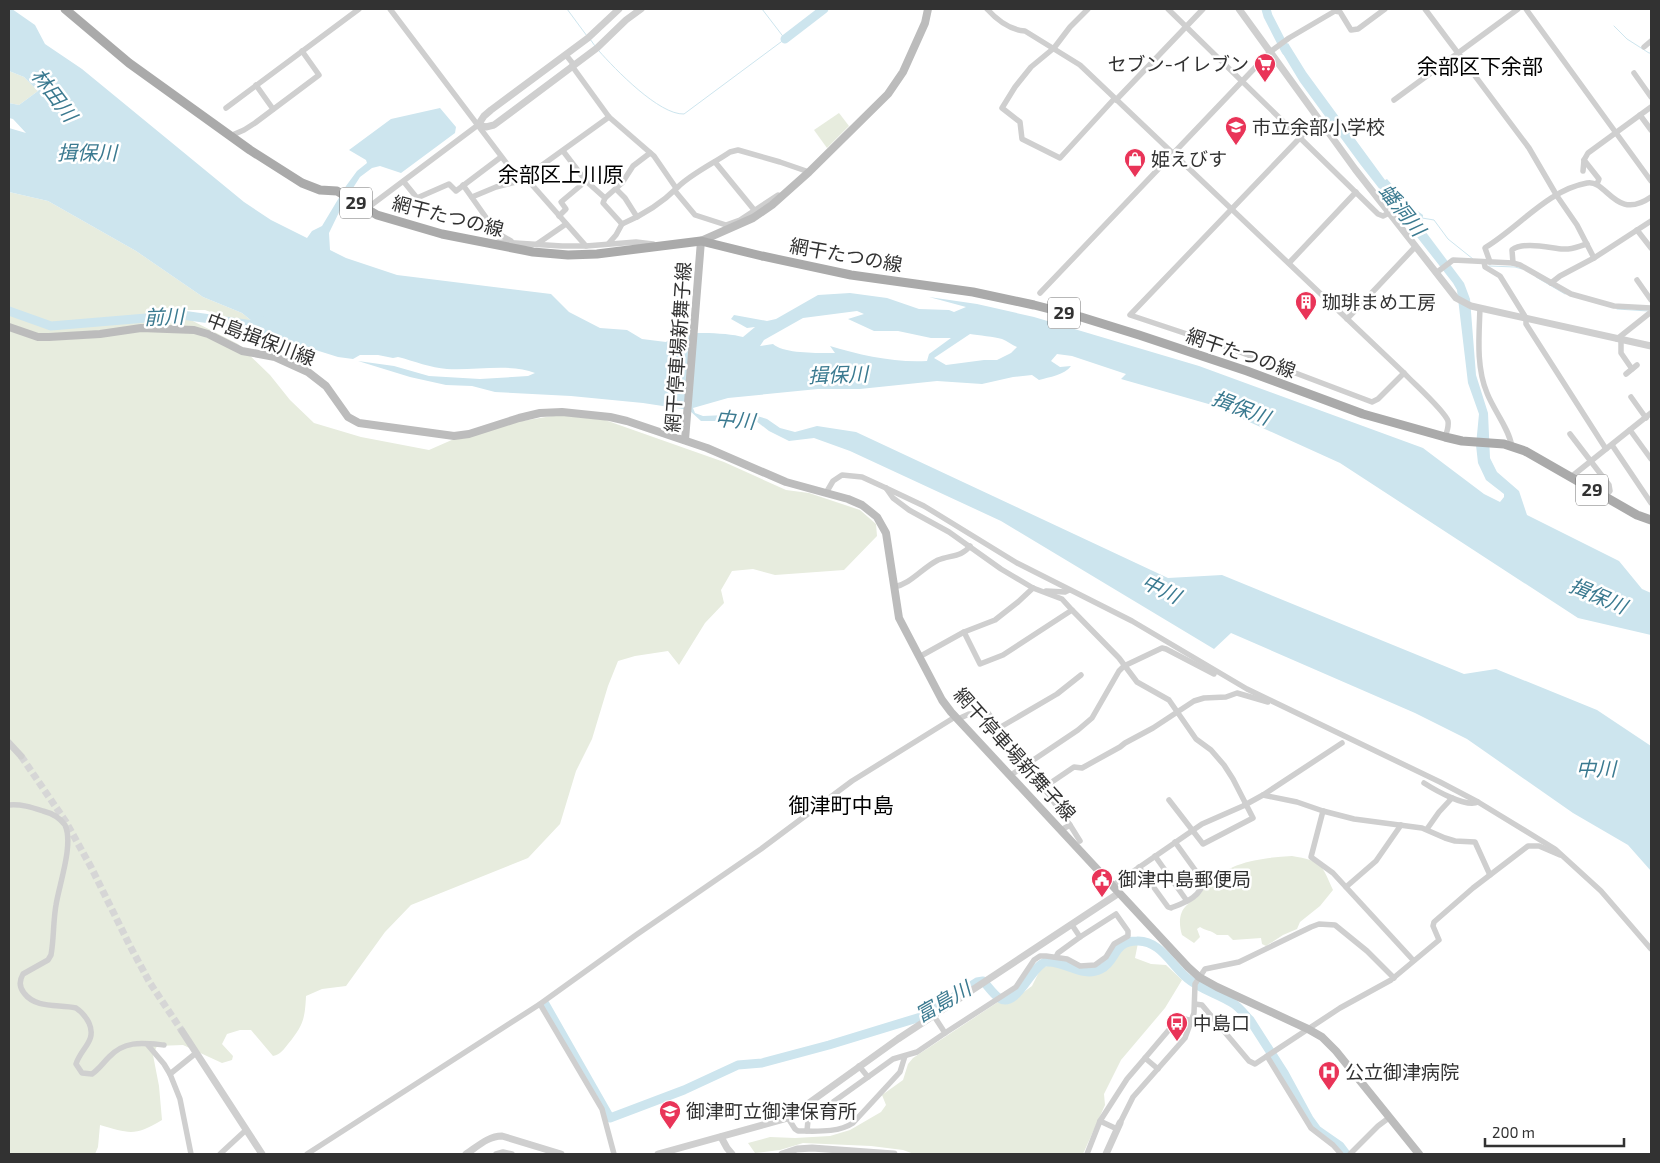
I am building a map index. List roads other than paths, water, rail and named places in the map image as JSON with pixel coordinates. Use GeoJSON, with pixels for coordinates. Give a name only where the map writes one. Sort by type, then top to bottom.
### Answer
{"type":"FeatureCollection","features":[{"type":"Feature","properties":{"kind":"main road","name":"網干たつの線"},"geometry":{"type":"LineString","coordinates":[[65,9],[129,63],[230,136],[302,183],[320,190],[337,192],[377,215],[419,228],[533,252],[568,255],[597,254],[664,245],[701,244],[851,275],[973,292],[1081,317],[1246,371],[1363,414],[1462,441],[1504,444],[1534,455],[1604,497],[1637,515],[1651,520]]}},
{"type":"Feature","properties":{"kind":"main road","name":"網干停車場新舞子線"},"geometry":{"type":"LineString","coordinates":[[928,9],[925,23],[903,72],[888,94],[782,197],[754,218],[701,244],[685,437],[786,482],[848,499],[862,505],[878,518],[886,534],[900,618],[942,700],[957,718],[1198,979],[1322,1037],[1336,1050],[1420,1154]]}},
{"type":"Feature","properties":{"kind":"main road","name":"中島揖保川線"},"geometry":{"type":"LineString","coordinates":[[9,327],[38,336],[50,337],[100,334],[141,328],[194,330],[208,334],[242,351],[275,358],[308,372],[326,386],[348,417],[359,424],[460,436],[525,416],[562,412],[619,419],[685,437]]}},
{"type":"Feature","properties":{"kind":"street"},"geometry":{"type":"LineString","coordinates":[[226,108],[359,9]]}},
{"type":"Feature","properties":{"kind":"street"},"geometry":{"type":"LineString","coordinates":[[390,9],[501,157],[586,246]]}},
{"type":"Feature","properties":{"kind":"street"},"geometry":{"type":"LineString","coordinates":[[365,209],[404,182],[478,125],[491,110],[566,55],[619,9]]}},
{"type":"Feature","properties":{"kind":"street"},"geometry":{"type":"LineString","coordinates":[[478,125],[486,127],[494,125],[598,47],[626,20],[641,9]]}},
{"type":"Feature","properties":{"kind":"street"},"geometry":{"type":"LineString","coordinates":[[987,9],[996,19],[1015,30],[1025,30],[1080,65],[1404,373],[1443,413],[1448,422],[1445,437]]}},
{"type":"Feature","properties":{"kind":"street"},"geometry":{"type":"LineString","coordinates":[[1088,9],[1070,27],[1054,48],[1031,67],[1015,87],[1002,108],[1020,122],[1022,139],[1060,158],[1203,9]]}},
{"type":"Feature","properties":{"kind":"street"},"geometry":{"type":"LineString","coordinates":[[1168,9],[1356,192],[1381,215],[1389,213]]}},
{"type":"Feature","properties":{"kind":"street"},"geometry":{"type":"LineString","coordinates":[[1239,9],[1318,119],[1389,213],[1460,301],[1471,306],[1651,346]]}},
{"type":"Feature","properties":{"kind":"street"},"geometry":{"type":"LineString","coordinates":[[1040,293],[1270,52],[1288,38],[1336,11],[1340,12],[1351,30],[1358,29],[1385,9]]}},
{"type":"Feature","properties":{"kind":"street"},"geometry":{"type":"LineString","coordinates":[[1425,9],[1529,148],[1557,196],[1578,225],[1594,258]]}},
{"type":"Feature","properties":{"kind":"street"},"geometry":{"type":"LineString","coordinates":[[1394,100],[1518,9]]}},
{"type":"Feature","properties":{"kind":"street"},"geometry":{"type":"LineString","coordinates":[[1535,9],[1527,11],[1651,181]]}},
{"type":"Feature","properties":{"kind":"street"},"geometry":{"type":"LineString","coordinates":[[590,36],[598,47]]}},
{"type":"Feature","properties":{"kind":"street"},"geometry":{"type":"LineString","coordinates":[[1644,47],[1651,41]]}},
{"type":"Feature","properties":{"kind":"street"},"geometry":{"type":"LineString","coordinates":[[230,136],[244,130],[320,75],[302,51]]}},
{"type":"Feature","properties":{"kind":"street"},"geometry":{"type":"LineString","coordinates":[[566,55],[610,117],[650,153],[695,215],[726,225],[740,220],[778,195],[782,197]]}},
{"type":"Feature","properties":{"kind":"street"},"geometry":{"type":"LineString","coordinates":[[1634,73],[1651,97]]}},
{"type":"Feature","properties":{"kind":"street"},"geometry":{"type":"LineString","coordinates":[[256,85],[273,109]]}},
{"type":"Feature","properties":{"kind":"street"},"geometry":{"type":"LineString","coordinates":[[1583,171],[1584,160],[1588,153],[1651,108]]}},
{"type":"Feature","properties":{"kind":"street"},"geometry":{"type":"LineString","coordinates":[[1640,116],[1651,130]]}},
{"type":"Feature","properties":{"kind":"street"},"geometry":{"type":"LineString","coordinates":[[472,197],[496,187],[523,180],[610,117]]}},
{"type":"Feature","properties":{"kind":"street"},"geometry":{"type":"LineString","coordinates":[[1318,119],[1130,315],[1232,349],[1372,402],[1378,399],[1404,373]]}},
{"type":"Feature","properties":{"kind":"street"},"geometry":{"type":"LineString","coordinates":[[609,243],[622,224],[658,204],[730,152],[738,150],[809,172]]}},
{"type":"Feature","properties":{"kind":"street"},"geometry":{"type":"LineString","coordinates":[[564,151],[586,181],[605,198]]}},
{"type":"Feature","properties":{"kind":"street"},"geometry":{"type":"LineString","coordinates":[[622,224],[603,203],[605,198],[628,176],[633,166],[650,153]]}},
{"type":"Feature","properties":{"kind":"street"},"geometry":{"type":"LineString","coordinates":[[404,182],[417,198],[449,184],[456,190],[501,157]]}},
{"type":"Feature","properties":{"kind":"street"},"geometry":{"type":"LineString","coordinates":[[1584,160],[1598,175],[1597,184]]}},
{"type":"Feature","properties":{"kind":"street"},"geometry":{"type":"LineString","coordinates":[[715,162],[755,211]]}},
{"type":"Feature","properties":{"kind":"street"},"geometry":{"type":"LineString","coordinates":[[558,216],[566,209],[561,202],[586,181]]}},
{"type":"Feature","properties":{"kind":"street"},"geometry":{"type":"LineString","coordinates":[[1606,449],[1526,324],[1526,318],[1500,276],[1485,267],[1487,262],[1485,248],[1530,213],[1568,189],[1589,182],[1597,184],[1615,201],[1623,204],[1638,204],[1651,197]]}},
{"type":"Feature","properties":{"kind":"street"},"geometry":{"type":"LineString","coordinates":[[463,186],[497,234],[513,242]]}},
{"type":"Feature","properties":{"kind":"street"},"geometry":{"type":"LineString","coordinates":[[616,189],[625,198],[637,217]]}},
{"type":"Feature","properties":{"kind":"street"},"geometry":{"type":"LineString","coordinates":[[1289,263],[1356,192]]}},
{"type":"Feature","properties":{"kind":"street"},"geometry":{"type":"LineString","coordinates":[[1551,283],[1651,221]]}},
{"type":"Feature","properties":{"kind":"street"},"geometry":{"type":"LineString","coordinates":[[537,244],[566,224]]}},
{"type":"Feature","properties":{"kind":"street"},"geometry":{"type":"LineString","coordinates":[[1637,230],[1651,248]]}},
{"type":"Feature","properties":{"kind":"street"},"geometry":{"type":"LineString","coordinates":[[486,243],[513,242],[586,246],[636,242],[664,245]]}},
{"type":"Feature","properties":{"kind":"street"},"geometry":{"type":"LineString","coordinates":[[1513,263],[1512,250],[1515,248],[1532,246],[1564,250],[1587,244]]}},
{"type":"Feature","properties":{"kind":"street"},"geometry":{"type":"LineString","coordinates":[[1347,319],[1415,247]]}},
{"type":"Feature","properties":{"kind":"street"},"geometry":{"type":"LineString","coordinates":[[1436,273],[1453,260],[1513,263],[1571,294],[1614,306],[1651,308]]}},
{"type":"Feature","properties":{"kind":"street"},"geometry":{"type":"LineString","coordinates":[[1637,280],[1651,300]]}},
{"type":"Feature","properties":{"kind":"street"},"geometry":{"type":"LineString","coordinates":[[1480,308],[1479,334],[1482,379],[1509,436],[1512,447]]}},
{"type":"Feature","properties":{"kind":"street"},"geometry":{"type":"LineString","coordinates":[[1619,339],[1650,313]]}},
{"type":"Feature","properties":{"kind":"street"},"geometry":{"type":"LineString","coordinates":[[1619,339],[1621,353],[1635,367],[1626,374]]}},
{"type":"Feature","properties":{"kind":"street"},"geometry":{"type":"LineString","coordinates":[[1571,477],[1649,416],[1631,397]]}},
{"type":"Feature","properties":{"kind":"street"},"geometry":{"type":"LineString","coordinates":[[1630,430],[1651,459]]}},
{"type":"Feature","properties":{"kind":"street"},"geometry":{"type":"LineString","coordinates":[[1570,434],[1609,485],[1610,491],[1604,497]]}},
{"type":"Feature","properties":{"kind":"street"},"geometry":{"type":"LineString","coordinates":[[1612,444],[1651,503]]}},
{"type":"Feature","properties":{"kind":"street"},"geometry":{"type":"LineString","coordinates":[[826,494],[832,481],[842,476],[862,477],[886,488],[924,506],[1017,563],[1132,621],[1221,674],[1270,700],[1478,802],[1531,833],[1562,855],[1601,891],[1651,950]]}},
{"type":"Feature","properties":{"kind":"street"},"geometry":{"type":"LineString","coordinates":[[886,488],[893,498],[909,510],[949,532],[1001,569],[1033,588],[1062,599],[1119,658],[1137,682],[1145,688],[1164,696],[1178,712],[1196,739],[1211,750],[1224,765],[1253,818],[1203,844],[1169,800]]}},
{"type":"Feature","properties":{"kind":"street"},"geometry":{"type":"LineString","coordinates":[[894,587],[909,582],[929,565],[941,559],[959,556],[970,546]]}},
{"type":"Feature","properties":{"kind":"street"},"geometry":{"type":"LineString","coordinates":[[919,656],[964,632],[995,620],[1033,588]]}},
{"type":"Feature","properties":{"kind":"street"},"geometry":{"type":"LineString","coordinates":[[1042,591],[1065,592],[1069,590]]}},
{"type":"Feature","properties":{"kind":"street"},"geometry":{"type":"LineString","coordinates":[[964,632],[980,664],[1003,655],[1072,610]]}},
{"type":"Feature","properties":{"kind":"street"},"geometry":{"type":"LineString","coordinates":[[1011,775],[1078,730],[1092,718],[1119,670],[1124,666],[1162,648],[1166,648],[1209,672],[1216,675],[1221,674]]}},
{"type":"Feature","properties":{"kind":"street"},"geometry":{"type":"LineString","coordinates":[[1000,728],[1057,694],[1081,675]]}},
{"type":"Feature","properties":{"kind":"street"},"geometry":{"type":"LineString","coordinates":[[1043,788],[1074,767],[1082,768],[1104,756],[1194,701],[1204,698],[1226,697],[1237,693],[1266,702],[1270,700]]}},
{"type":"Feature","properties":{"kind":"street"},"geometry":{"type":"LineString","coordinates":[[307,1154],[540,1004],[636,934],[760,849],[852,781],[957,718],[988,713],[1027,764],[1080,841]]}},
{"type":"Feature","properties":{"kind":"street"},"geometry":{"type":"LineString","coordinates":[[9,743],[21,756]]}},
{"type":"Feature","properties":{"kind":"street"},"geometry":{"type":"LineString","coordinates":[[1112,886],[1193,830],[1210,820],[1246,805],[1342,743]]}},
{"type":"Feature","properties":{"kind":"street"},"geometry":{"type":"LineString","coordinates":[[1424,783],[1452,798],[1473,804],[1478,802]]}},
{"type":"Feature","properties":{"kind":"street"},"geometry":{"type":"LineString","coordinates":[[1263,795],[1297,802],[1354,819],[1427,829],[1445,838],[1476,842],[1479,853],[1490,875]]}},
{"type":"Feature","properties":{"kind":"street"},"geometry":{"type":"LineString","coordinates":[[1427,829],[1452,798]]}},
{"type":"Feature","properties":{"kind":"street"},"geometry":{"type":"LineString","coordinates":[[9,805],[18,804],[54,815],[64,824],[68,837],[56,906],[51,955],[48,960],[22,974],[21,989],[31,1000],[39,1004],[76,1008],[86,1017],[92,1030],[92,1038],[76,1064],[82,1073],[92,1074],[110,1055],[125,1045],[131,1043],[164,1045]]}},
{"type":"Feature","properties":{"kind":"street"},"geometry":{"type":"LineString","coordinates":[[1323,811],[1311,857],[1327,868],[1413,960]]}},
{"type":"Feature","properties":{"kind":"street"},"geometry":{"type":"LineString","coordinates":[[1061,830],[1070,825]]}},
{"type":"Feature","properties":{"kind":"street"},"geometry":{"type":"LineString","coordinates":[[1346,888],[1376,861],[1401,825]]}},
{"type":"Feature","properties":{"kind":"street"},"geometry":{"type":"LineString","coordinates":[[1139,867],[1168,907],[1170,908],[1187,901],[1197,894],[1203,885],[1203,881],[1175,842]]}},
{"type":"Feature","properties":{"kind":"street"},"geometry":{"type":"LineString","coordinates":[[1195,1004],[1202,1005],[1252,1064],[1255,1064],[1340,1008],[1394,978],[1439,940],[1433,926],[1434,922],[1507,860],[1530,845],[1539,846],[1557,855],[1562,855]]}},
{"type":"Feature","properties":{"kind":"street"},"geometry":{"type":"LineString","coordinates":[[1155,856],[1187,901]]}},
{"type":"Feature","properties":{"kind":"street"},"geometry":{"type":"LineString","coordinates":[[658,1154],[788,1118],[859,1066],[1119,893]]}},
{"type":"Feature","properties":{"kind":"street"},"geometry":{"type":"LineString","coordinates":[[807,1131],[808,1120],[896,1057],[918,1052],[1016,987],[1034,960],[1040,956],[1067,959],[1080,966],[1095,965],[1106,957],[1114,944],[1128,936],[1128,932],[1116,914],[1080,937],[1058,953],[1056,957]]}},
{"type":"Feature","properties":{"kind":"street"},"geometry":{"type":"LineString","coordinates":[[1106,1154],[1133,1097],[1185,1038],[1192,1021],[1198,979],[1205,969],[1239,962],[1311,927],[1325,924],[1334,925],[1367,951],[1394,978]]}},
{"type":"Feature","properties":{"kind":"street"},"geometry":{"type":"LineString","coordinates":[[1072,925],[1080,937]]}},
{"type":"Feature","properties":{"kind":"street"},"geometry":{"type":"LineString","coordinates":[[540,1004],[602,1109],[614,1154]]}},
{"type":"Feature","properties":{"kind":"street"},"geometry":{"type":"LineString","coordinates":[[934,1016],[945,1033]]}},
{"type":"Feature","properties":{"kind":"street"},"geometry":{"type":"LineString","coordinates":[[1087,1154],[1100,1121],[1127,1079],[1173,1025],[1185,1019],[1192,1021]]}},
{"type":"Feature","properties":{"kind":"street"},"geometry":{"type":"LineString","coordinates":[[182,1030],[262,1154]]}},
{"type":"Feature","properties":{"kind":"street"},"geometry":{"type":"LineString","coordinates":[[146,1044],[164,1064],[170,1074],[180,1099],[191,1154]]}},
{"type":"Feature","properties":{"kind":"street"},"geometry":{"type":"LineString","coordinates":[[170,1074],[196,1053]]}},
{"type":"Feature","properties":{"kind":"street"},"geometry":{"type":"LineString","coordinates":[[1271,1054],[1311,1128],[1333,1145],[1341,1154]]}},
{"type":"Feature","properties":{"kind":"street"},"geometry":{"type":"LineString","coordinates":[[788,1118],[798,1131],[839,1130],[853,1123],[900,1072],[906,1056]]}},
{"type":"Feature","properties":{"kind":"street"},"geometry":{"type":"LineString","coordinates":[[1146,1058],[1158,1069]]}},
{"type":"Feature","properties":{"kind":"street"},"geometry":{"type":"LineString","coordinates":[[859,1066],[868,1078]]}},
{"type":"Feature","properties":{"kind":"street"},"geometry":{"type":"LineString","coordinates":[[1351,1154],[1378,1126],[1390,1117]]}},
{"type":"Feature","properties":{"kind":"street"},"geometry":{"type":"LineString","coordinates":[[1100,1121],[1118,1126]]}},
{"type":"Feature","properties":{"kind":"street"},"geometry":{"type":"LineString","coordinates":[[220,1154],[246,1130]]}},
{"type":"Feature","properties":{"kind":"street"},"geometry":{"type":"LineString","coordinates":[[466,1154],[491,1137],[496,1136],[560,1154]]}},
{"type":"Feature","properties":{"kind":"street"},"geometry":{"type":"LineString","coordinates":[[721,1137],[726,1148],[732,1154]]}},
{"type":"Feature","properties":{"kind":"street"},"geometry":{"type":"LineString","coordinates":[[782,1154],[797,1149],[812,1148],[894,1154]]}},
{"type":"Feature","properties":{"kind":"street"},"geometry":{"type":"LineString","coordinates":[[496,1154],[503,1152],[512,1154]]}},
{"type":"Feature","properties":{"kind":"water"},"geometry":{"type":"Polygon","coordinates":[[[9,9],[12,9],[35,25],[45,44],[82,69],[244,202],[271,220],[307,238],[312,231],[322,226],[346,186],[357,171],[367,163],[366,160],[349,150],[391,119],[440,108],[456,127],[455,133],[401,173],[380,166],[372,168],[360,177],[344,202],[329,233],[330,250],[346,258],[397,275],[551,294],[569,312],[600,328],[627,330],[642,339],[666,342],[675,336],[690,333],[743,337],[755,327],[747,328],[731,319],[734,315],[767,321],[776,319],[818,295],[850,293],[887,298],[919,309],[949,310],[954,312],[966,307],[929,297],[977,304],[1034,317],[1199,366],[1423,448],[1484,494],[1500,502],[1504,494],[1486,480],[1478,463],[1476,445],[1479,414],[1468,383],[1457,290],[1360,164],[1300,82],[1280,49],[1288,43],[1306,72],[1385,180],[1387,179],[1411,206],[1423,215],[1422,227],[1464,283],[1470,299],[1476,375],[1488,413],[1490,458],[1497,472],[1519,491],[1527,515],[1619,561],[1642,589],[1651,593],[1651,635],[1578,618],[1340,463],[1212,405],[1121,379],[1126,374],[1072,356],[1057,354],[1051,361],[1060,367],[1071,366],[1061,374],[1039,380],[1032,375],[982,384],[937,381],[860,389],[818,389],[728,398],[693,408],[695,413],[703,416],[750,414],[767,419],[780,428],[795,432],[817,426],[856,432],[1168,578],[1222,575],[1464,674],[1496,669],[1597,710],[1651,746],[1651,871],[1628,845],[1573,813],[1467,739],[1415,713],[1231,633],[1214,649],[1001,521],[850,451],[814,438],[789,441],[769,431],[756,421],[701,421],[689,410],[643,403],[571,396],[495,392],[472,386],[446,385],[410,377],[358,361],[394,366],[429,376],[480,379],[528,376],[535,373],[526,370],[515,368],[447,369],[398,357],[378,355],[360,355],[353,359],[338,357],[306,347],[304,352],[274,343],[271,339],[256,337],[253,322],[242,313],[203,297],[136,251],[48,201],[9,192],[9,128],[26,133],[13,119],[9,118],[9,103],[19,105],[38,91],[24,77],[9,71],[9,9]],[[857,311],[803,318],[764,340],[760,346],[773,344],[785,350],[835,353],[830,346],[878,358],[927,361],[929,354],[951,338],[931,338],[898,331],[874,331],[848,319],[864,314],[857,311]],[[970,334],[934,358],[946,365],[997,360],[1011,353],[1017,347],[1002,339],[970,334]]]}},
{"type":"Feature","properties":{"kind":"waterway"},"geometry":{"type":"LineString","coordinates":[[567,9],[587,36]]}},
{"type":"Feature","properties":{"kind":"waterway"},"geometry":{"type":"LineString","coordinates":[[599,51],[626,79],[650,99],[662,107],[684,114],[785,39],[762,9]]}},
{"type":"Feature","properties":{"kind":"waterway","name":"蟠洞川"},"geometry":{"type":"LineString","coordinates":[[785,39],[824,9]]}},
{"type":"Feature","properties":{"kind":"waterway","name":"蟠洞川"},"geometry":{"type":"LineString","coordinates":[[1266,9],[1286,51]]}},
{"type":"Feature","properties":{"kind":"waterway"},"geometry":{"type":"LineString","coordinates":[[1614,26],[1627,39],[1651,53]]}},
{"type":"Feature","properties":{"kind":"waterway"},"geometry":{"type":"LineString","coordinates":[[590,39],[595,46]]}},
{"type":"Feature","properties":{"kind":"waterway"},"geometry":{"type":"LineString","coordinates":[[1422,218],[1434,220],[1448,239],[1473,259]]}},
{"type":"Feature","properties":{"kind":"waterway"},"geometry":{"type":"LineString","coordinates":[[1489,266],[1522,269]]}},
{"type":"Feature","properties":{"kind":"waterway"},"geometry":{"type":"LineString","coordinates":[[1536,277],[1565,294]]}},
{"type":"Feature","properties":{"kind":"waterway"},"geometry":{"type":"LineString","coordinates":[[1617,309],[1648,311]]}},
{"type":"Feature","properties":{"kind":"waterway","name":"前川"},"geometry":{"type":"LineString","coordinates":[[9,311],[51,326],[182,315],[253,325],[263,321]]}},
{"type":"Feature","properties":{"kind":"waterway","name":"富島川"},"geometry":{"type":"LineString","coordinates":[[545,1004],[610,1118],[684,1090],[738,1065],[762,1063],[924,1016],[977,982],[983,981],[999,998],[1006,1000],[1012,998],[1035,970],[1046,962],[1053,962],[1080,971],[1094,971],[1106,966],[1124,944],[1137,941],[1145,942],[1159,949],[1192,982],[1236,1006],[1250,1020],[1284,1073],[1309,1119],[1317,1130],[1340,1146],[1346,1154]]}},
{"type":"Feature","properties":{"kind":"tunnel"},"geometry":{"type":"LineString","coordinates":[[21,756],[66,822],[150,983],[182,1031]]}},
{"type":"Feature","properties":{"kind":"place","name":"セブン-イレブン"},"geometry":{"type":"Point","coordinates":[1265,83]}},
{"type":"Feature","properties":{"kind":"place","name":"市立余部小学校"},"geometry":{"type":"Point","coordinates":[1236,146]}},
{"type":"Feature","properties":{"kind":"place","name":"姫えびす"},"geometry":{"type":"Point","coordinates":[1135,178]}},
{"type":"Feature","properties":{"kind":"place","name":"珈琲まめ工房"},"geometry":{"type":"Point","coordinates":[1306,321]}},
{"type":"Feature","properties":{"kind":"place","name":"御津中島郵便局"},"geometry":{"type":"Point","coordinates":[1102,898]}},
{"type":"Feature","properties":{"kind":"place","name":"中島口"},"geometry":{"type":"Point","coordinates":[1177,1042]}},
{"type":"Feature","properties":{"kind":"place","name":"公立御津病院"},"geometry":{"type":"Point","coordinates":[1329,1091]}},
{"type":"Feature","properties":{"kind":"place","name":"御津町立御津保育所"},"geometry":{"type":"Point","coordinates":[670,1130]}},
{"type":"Feature","properties":{"kind":"district","name":"余部区下余部"},"geometry":{"type":"Point","coordinates":[1480,67]}},
{"type":"Feature","properties":{"kind":"district","name":"余部区上川原"},"geometry":{"type":"Point","coordinates":[561,175]}},
{"type":"Feature","properties":{"kind":"district","name":"御津町中島"},"geometry":{"type":"Point","coordinates":[841,806]}},
{"type":"Feature","properties":{"kind":"water label","name":"林田川"},"geometry":{"type":"Point","coordinates":[54,95]}},
{"type":"Feature","properties":{"kind":"water label","name":"揖保川"},"geometry":{"type":"Point","coordinates":[87,153]}},
{"type":"Feature","properties":{"kind":"water label","name":"揖保川"},"geometry":{"type":"Point","coordinates":[838,375]}},
{"type":"Feature","properties":{"kind":"water label","name":"揖保川"},"geometry":{"type":"Point","coordinates":[1241,408]}},
{"type":"Feature","properties":{"kind":"water label","name":"中川"},"geometry":{"type":"Point","coordinates":[735,420]}},
{"type":"Feature","properties":{"kind":"water label","name":"中川"},"geometry":{"type":"Point","coordinates":[1161,589]}},
{"type":"Feature","properties":{"kind":"water label","name":"揖保川"},"geometry":{"type":"Point","coordinates":[1598,596]}},
{"type":"Feature","properties":{"kind":"water label","name":"中川"},"geometry":{"type":"Point","coordinates":[1596,769]}}]}
